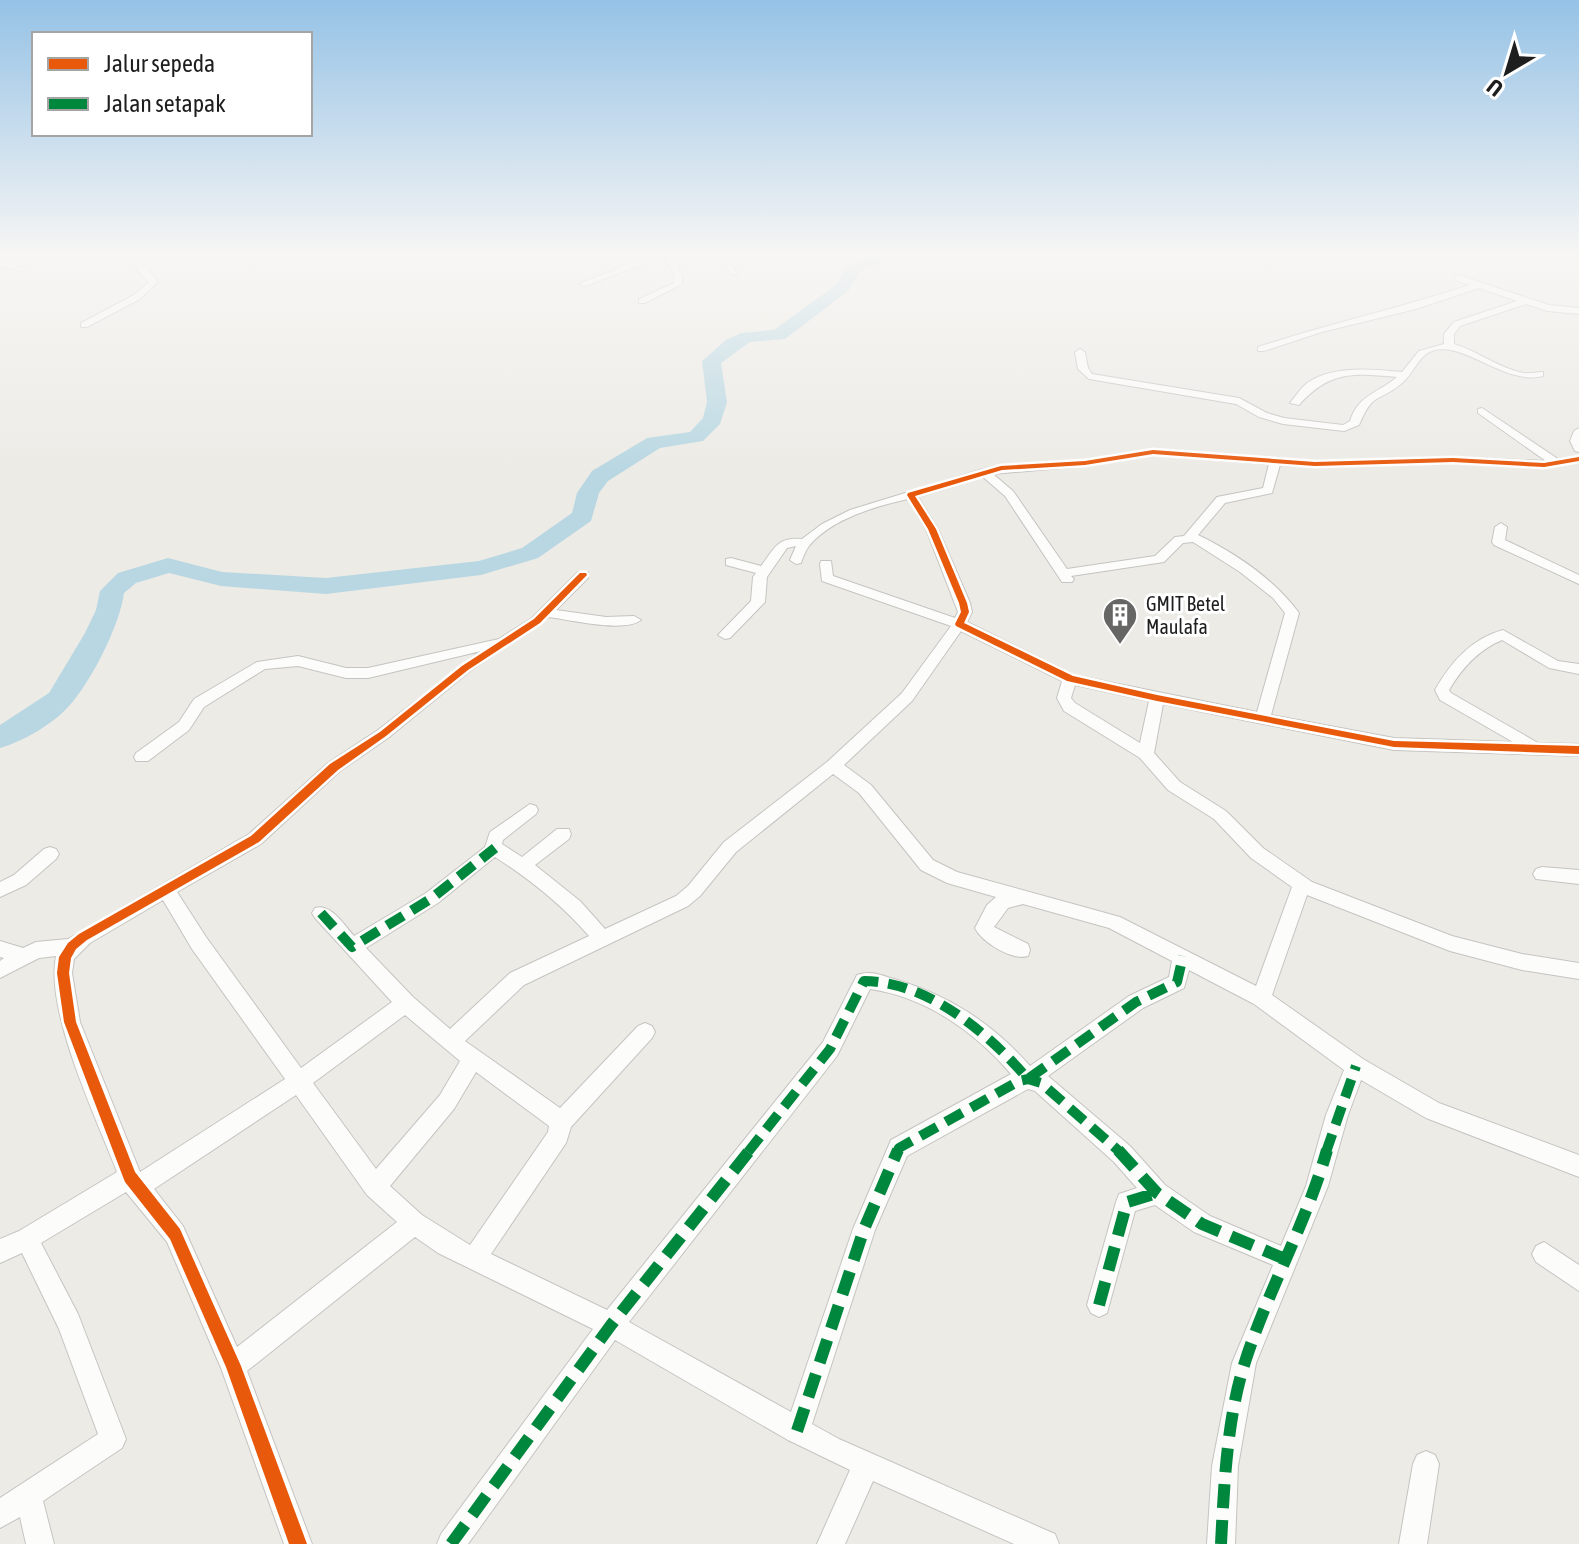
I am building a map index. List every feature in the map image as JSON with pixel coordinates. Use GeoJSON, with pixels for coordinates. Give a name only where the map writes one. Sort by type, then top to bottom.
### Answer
{"type":"FeatureCollection","features":[{"type":"Feature","properties":{"kind":"street"},"geometry":{"type":"LineString","coordinates":[[1261,349],[1327,328]]}},
{"type":"Feature","properties":{"kind":"street"},"geometry":{"type":"LineString","coordinates":[[1449,346],[1449,334],[1454,328]]}},
{"type":"Feature","properties":{"kind":"street"},"geometry":{"type":"LineString","coordinates":[[1080,352],[1085,374],[1095,378],[1192,391],[1239,401],[1263,415],[1283,421],[1344,428],[1354,425],[1356,413],[1366,400],[1405,375],[1422,353],[1449,346],[1475,353],[1515,376],[1539,374]]}},
{"type":"Feature","properties":{"kind":"street"},"geometry":{"type":"LineString","coordinates":[[1295,403],[1314,384],[1323,380],[1370,372],[1405,375]]}},
{"type":"Feature","properties":{"kind":"street"},"geometry":{"type":"LineString","coordinates":[[1482,411],[1556,463]]}},
{"type":"Feature","properties":{"kind":"street"},"geometry":{"type":"LineString","coordinates":[[1579,431],[1576,441],[1579,449]]}},
{"type":"Feature","properties":{"kind":"street"},"geometry":{"type":"LineString","coordinates":[[725,635],[758,602],[761,593],[759,579],[787,543],[804,543],[863,509],[984,472],[1018,465],[1085,463],[1153,452],[1330,464],[1453,460],[1519,465],[1579,459]]}},
{"type":"Feature","properties":{"kind":"street"},"geometry":{"type":"LineString","coordinates":[[984,472],[1009,494],[1066,576],[1159,559],[1179,540],[1189,537],[1221,500],[1268,490],[1275,461]]}},
{"type":"Feature","properties":{"kind":"street"},"geometry":{"type":"LineString","coordinates":[[450,1042],[517,979],[682,901],[730,847],[833,766],[907,697],[965,612],[932,529],[911,495]]}},
{"type":"Feature","properties":{"kind":"street"},"geometry":{"type":"LineString","coordinates":[[1501,527],[1498,542],[1579,580]]}},
{"type":"Feature","properties":{"kind":"street"},"geometry":{"type":"LineString","coordinates":[[1189,537],[1207,543],[1245,569],[1278,595],[1292,613],[1263,717]]}},
{"type":"Feature","properties":{"kind":"street"},"geometry":{"type":"LineString","coordinates":[[796,560],[804,543]]}},
{"type":"Feature","properties":{"kind":"street"},"geometry":{"type":"LineString","coordinates":[[731,562],[764,571]]}},
{"type":"Feature","properties":{"kind":"street"},"geometry":{"type":"LineString","coordinates":[[826,564],[827,578],[959,624],[1070,679],[1394,744],[1579,750]]}},
{"type":"Feature","properties":{"kind":"street"},"geometry":{"type":"LineString","coordinates":[[0,970],[36,950],[72,946],[255,839],[334,767],[383,734],[502,642],[548,613],[583,575]]}},
{"type":"Feature","properties":{"kind":"street"},"geometry":{"type":"LineString","coordinates":[[548,613],[606,621],[634,620]]}},
{"type":"Feature","properties":{"kind":"street"},"geometry":{"type":"LineString","coordinates":[[1534,747],[1445,696],[1442,690],[1452,672],[1486,642],[1503,634],[1554,665],[1579,669]]}},
{"type":"Feature","properties":{"kind":"street"},"geometry":{"type":"LineString","coordinates":[[142,757],[184,726],[199,703],[262,665],[298,661],[346,673],[368,673],[502,642]]}},
{"type":"Feature","properties":{"kind":"street"},"geometry":{"type":"LineString","coordinates":[[1070,679],[1064,698],[1069,707],[1087,721],[1146,754],[1174,786],[1220,815],[1257,853],[1306,887],[1461,946],[1522,962],[1579,971]]}},
{"type":"Feature","properties":{"kind":"street"},"geometry":{"type":"LineString","coordinates":[[1146,754],[1157,698]]}},
{"type":"Feature","properties":{"kind":"street"},"geometry":{"type":"LineString","coordinates":[[833,766],[865,789],[927,865],[953,878],[1114,922],[1261,998],[1356,1066],[1433,1111],[1579,1166]]}},
{"type":"Feature","properties":{"kind":"street"},"geometry":{"type":"LineString","coordinates":[[352,947],[432,898],[495,848],[496,837],[530,810]]}},
{"type":"Feature","properties":{"kind":"street"},"geometry":{"type":"LineString","coordinates":[[522,866],[563,834]]}},
{"type":"Feature","properties":{"kind":"street"},"geometry":{"type":"LineString","coordinates":[[495,848],[574,906],[603,939]]}},
{"type":"Feature","properties":{"kind":"street"},"geometry":{"type":"LineString","coordinates":[[0,890],[20,880],[50,854]]}},
{"type":"Feature","properties":{"kind":"street"},"geometry":{"type":"LineString","coordinates":[[1542,874],[1579,877]]}},
{"type":"Feature","properties":{"kind":"street"},"geometry":{"type":"LineString","coordinates":[[1261,998],[1298,892],[1306,887]]}},
{"type":"Feature","properties":{"kind":"street"},"geometry":{"type":"LineString","coordinates":[[166,890],[199,943],[375,1187],[414,1223],[446,1245],[611,1325],[797,1431],[1045,1544]]}},
{"type":"Feature","properties":{"kind":"street"},"geometry":{"type":"LineString","coordinates":[[1021,950],[989,934],[984,928],[992,909],[1001,902],[1022,898]]}},
{"type":"Feature","properties":{"kind":"street"},"geometry":{"type":"LineString","coordinates":[[321,913],[406,1003],[450,1042],[561,1122]]}},
{"type":"Feature","properties":{"kind":"street"},"geometry":{"type":"LineString","coordinates":[[72,946],[65,957],[63,973],[70,1022],[133,1182],[175,1234],[233,1366],[298,1544]]}},
{"type":"Feature","properties":{"kind":"street"},"geometry":{"type":"LineString","coordinates":[[0,949],[22,956]]}},
{"type":"Feature","properties":{"kind":"street"},"geometry":{"type":"LineString","coordinates":[[797,1431],[864,1229],[899,1148],[1028,1079],[1136,1002],[1177,982],[1183,956]]}},
{"type":"Feature","properties":{"kind":"street"},"geometry":{"type":"LineString","coordinates":[[451,1544],[611,1325],[830,1049],[864,981],[914,993],[960,1014],[993,1038],[1028,1079],[1041,1083],[1122,1154],[1157,1193],[1202,1224],[1285,1259]]}},
{"type":"Feature","properties":{"kind":"street"},"geometry":{"type":"LineString","coordinates":[[0,1251],[133,1182],[299,1081],[406,1003]]}},
{"type":"Feature","properties":{"kind":"street"},"geometry":{"type":"LineString","coordinates":[[474,1259],[558,1136],[561,1122],[645,1032]]}},
{"type":"Feature","properties":{"kind":"street"},"geometry":{"type":"LineString","coordinates":[[375,1187],[447,1102],[471,1061],[470,1055]]}},
{"type":"Feature","properties":{"kind":"street"},"geometry":{"type":"LineString","coordinates":[[1221,1544],[1225,1466],[1244,1363],[1317,1186],[1337,1115],[1356,1066]]}},
{"type":"Feature","properties":{"kind":"street"},"geometry":{"type":"LineString","coordinates":[[1099,1305],[1110,1274],[1120,1220],[1127,1202],[1157,1193]]}},
{"type":"Feature","properties":{"kind":"street"},"geometry":{"type":"LineString","coordinates":[[233,1366],[414,1223]]}},
{"type":"Feature","properties":{"kind":"street"},"geometry":{"type":"LineString","coordinates":[[0,1514],[113,1439],[69,1323],[27,1239]]}},
{"type":"Feature","properties":{"kind":"street"},"geometry":{"type":"LineString","coordinates":[[1544,1254],[1579,1279]]}},
{"type":"Feature","properties":{"kind":"street"},"geometry":{"type":"LineString","coordinates":[[1413,1544],[1426,1464]]}},
{"type":"Feature","properties":{"kind":"street"},"geometry":{"type":"LineString","coordinates":[[831,1544],[866,1465]]}},
{"type":"Feature","properties":{"kind":"street"},"geometry":{"type":"LineString","coordinates":[[28,1494],[40,1544]]}},
{"type":"Feature","properties":{"kind":"waterway"},"geometry":{"type":"LineString","coordinates":[[0,738],[25,725],[59,700],[98,633],[109,610],[112,591],[127,578],[168,565],[221,579],[326,586],[481,568],[530,553],[583,516],[588,493],[600,476],[654,442],[696,437],[713,420],[717,402],[711,361],[732,344],[747,337],[779,335],[788,328]]}},
{"type":"Feature","properties":{"kind":"marked path"},"geometry":{"type":"LineString","coordinates":[[321,913],[352,947],[432,898],[495,848]]}},
{"type":"Feature","properties":{"kind":"marked path"},"geometry":{"type":"LineString","coordinates":[[451,1544],[611,1325],[830,1049],[864,981],[901,989],[956,1013],[986,1035],[1028,1079],[1136,1002],[1177,982],[1183,956]]}},
{"type":"Feature","properties":{"kind":"marked path"},"geometry":{"type":"LineString","coordinates":[[1221,1544],[1225,1466],[1244,1363],[1317,1186],[1337,1115],[1356,1066]]}},
{"type":"Feature","properties":{"kind":"marked path"},"geometry":{"type":"LineString","coordinates":[[797,1431],[864,1229],[899,1148],[1019,1081],[1028,1079],[1041,1083],[1122,1154],[1157,1193],[1202,1224],[1285,1259]]}},
{"type":"Feature","properties":{"kind":"marked path"},"geometry":{"type":"LineString","coordinates":[[1099,1305],[1127,1202],[1157,1193]]}},
{"type":"Feature","properties":{"kind":"cycle path"},"geometry":{"type":"LineString","coordinates":[[1579,459],[1544,465],[1453,460],[1315,464],[1153,452],[1085,463],[1001,468],[911,495],[932,529],[963,603],[965,612],[959,624],[1070,679],[1394,744],[1579,750]]}},
{"type":"Feature","properties":{"kind":"cycle path"},"geometry":{"type":"LineString","coordinates":[[298,1544],[233,1366],[175,1234],[130,1177],[70,1022],[63,973],[65,957],[83,937],[255,839],[334,767],[383,734],[465,668],[537,621],[583,575]]}},
{"type":"Feature","properties":{"kind":"place","name":"GMIT Betel Maulafa"},"geometry":{"type":"Point","coordinates":[1120,646]}}]}
